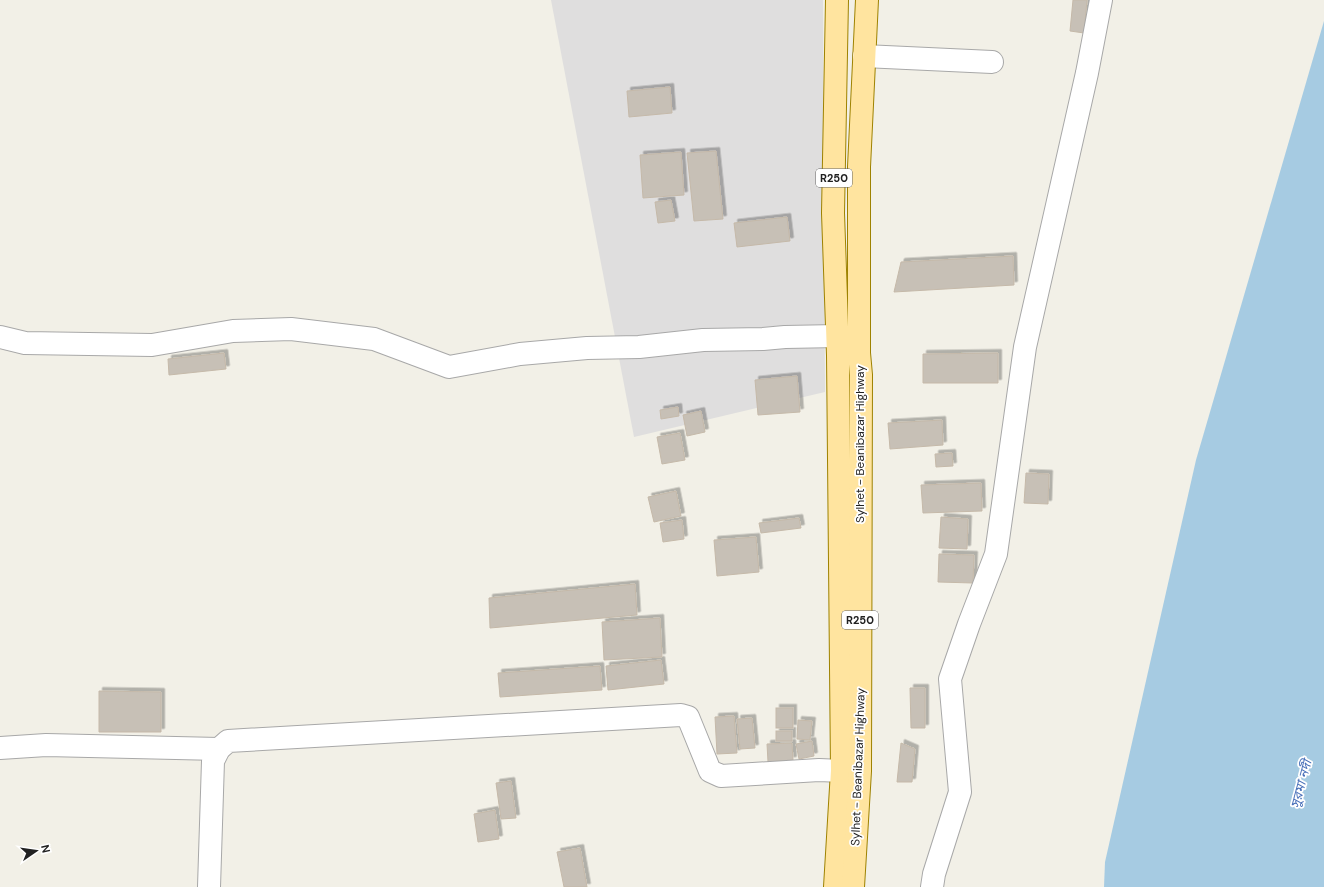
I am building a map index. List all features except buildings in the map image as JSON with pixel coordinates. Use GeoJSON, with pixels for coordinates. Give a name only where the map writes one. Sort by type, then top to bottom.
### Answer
{"type":"FeatureCollection","features":[{"type":"Feature","properties":{"kind":"main road","name":"Sylhet - Beanibazar Highway"},"geometry":{"type":"LineString","coordinates":[[835,887],[842,771],[838,336],[833,213],[837,0]]}},
{"type":"Feature","properties":{"kind":"main road","name":"Sylhet - Beanibazar Highway"},"geometry":{"type":"LineString","coordinates":[[853,887],[860,770],[861,375],[859,353],[859,167],[867,0]]}},
{"type":"Feature","properties":{"kind":"street"},"geometry":{"type":"LineString","coordinates":[[932,887],[934,874],[960,792],[950,679],[996,554],[1025,347],[1087,73],[1101,0]]}},
{"type":"Feature","properties":{"kind":"street"},"geometry":{"type":"LineString","coordinates":[[864,56],[992,62]]}},
{"type":"Feature","properties":{"kind":"street"},"geometry":{"type":"LineString","coordinates":[[0,337],[24,343],[152,345],[233,331],[291,329],[374,339],[449,367],[520,354],[587,348],[639,347],[704,340],[763,340],[785,337],[838,336]]}},
{"type":"Feature","properties":{"kind":"street"},"geometry":{"type":"LineString","coordinates":[[209,887],[213,761],[219,749],[228,741],[681,715],[688,717],[710,771],[721,776],[818,770],[842,771]]}},
{"type":"Feature","properties":{"kind":"street"},"geometry":{"type":"LineString","coordinates":[[0,748],[46,745],[219,749]]}},
{"type":"Feature","properties":{"kind":"shaded area"},"geometry":{"type":"Polygon","coordinates":[[[551,0],[823,0],[825,392],[634,437],[551,0]]]}},
{"type":"Feature","properties":{"kind":"water","name":"সুরমা নদী"},"geometry":{"type":"Polygon","coordinates":[[[1324,21],[1324,887],[1104,887],[1105,862],[1196,460],[1324,21]]]}}]}
